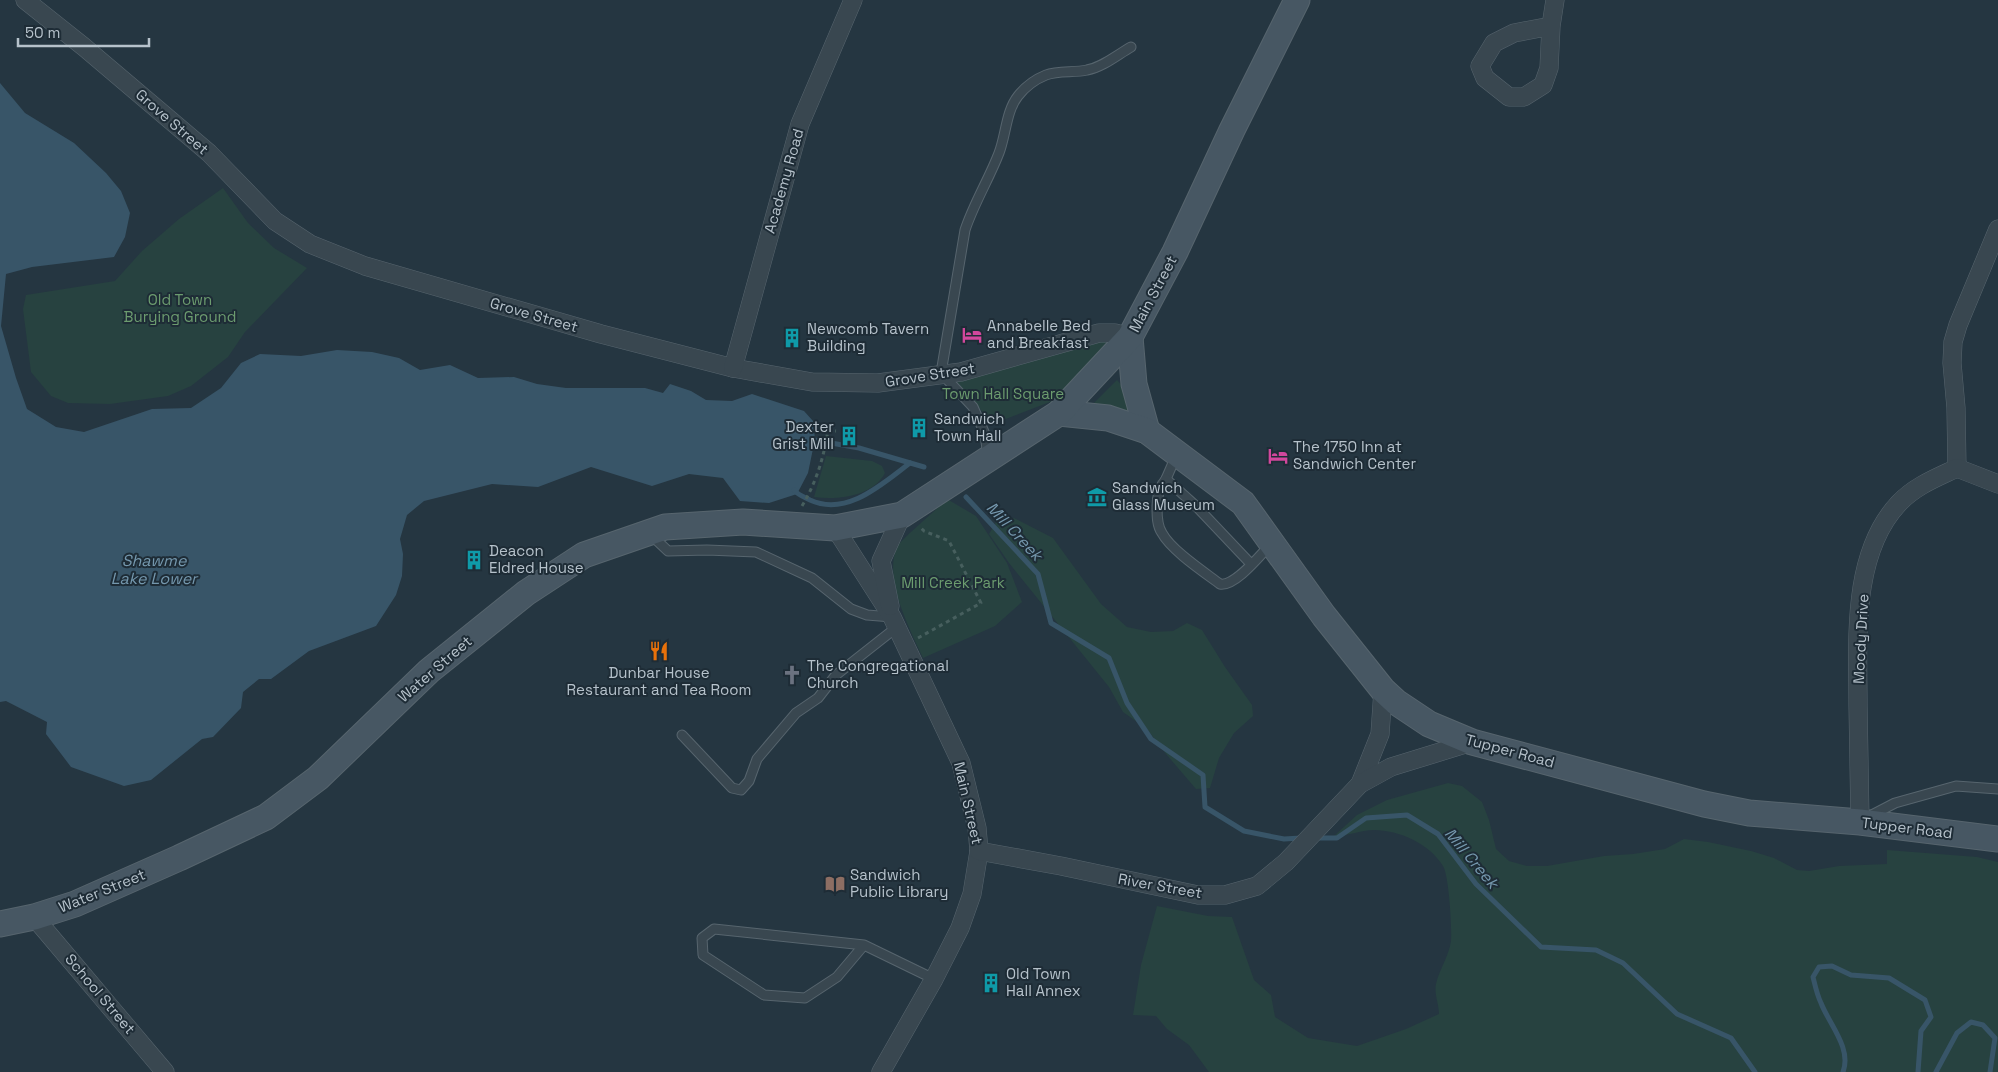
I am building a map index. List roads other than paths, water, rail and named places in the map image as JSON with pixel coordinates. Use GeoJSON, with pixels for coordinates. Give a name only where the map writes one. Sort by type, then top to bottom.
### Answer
{"type":"FeatureCollection","features":[{"type":"Feature","properties":{"kind":"main road","name":"Main Street"},"geometry":{"type":"LineString","coordinates":[[905,514],[1059,414],[1130,338],[1175,252],[1232,130],[1297,0]]}},
{"type":"Feature","properties":{"kind":"main road"},"geometry":{"type":"LineString","coordinates":[[1130,338],[1134,384],[1147,431]]}},
{"type":"Feature","properties":{"kind":"main road","name":"Tupper Road"},"geometry":{"type":"LineString","coordinates":[[1059,414],[1108,418],[1147,431],[1243,503],[1324,616],[1382,690],[1396,702],[1429,724],[1472,742],[1704,804],[1771,816],[1860,822],[1998,839]]}},
{"type":"Feature","properties":{"kind":"main road","name":"Water Street"},"geometry":{"type":"LineString","coordinates":[[0,924],[34,917],[75,904],[266,817],[318,778],[429,671],[526,593],[584,555],[665,527],[743,522],[835,528],[905,514]]}},
{"type":"Feature","properties":{"kind":"street","name":"Grove Street"},"geometry":{"type":"LineString","coordinates":[[25,0],[84,47],[209,153],[275,221],[310,244],[365,266],[601,334],[733,368],[812,382],[878,383],[972,370],[1099,333],[1115,333],[1130,338]]}},
{"type":"Feature","properties":{"kind":"street","name":"Academy Road"},"geometry":{"type":"LineString","coordinates":[[733,368],[800,124],[853,0]]}},
{"type":"Feature","properties":{"kind":"street"},"geometry":{"type":"LineString","coordinates":[[1551,26],[1514,33],[1494,43],[1480,66],[1485,78],[1509,97],[1524,96],[1543,85],[1548,68],[1555,0]]}},
{"type":"Feature","properties":{"kind":"street"},"geometry":{"type":"LineString","coordinates":[[1998,229],[1958,325],[1953,342],[1952,363],[1956,408],[1957,468],[1998,484]]}},
{"type":"Feature","properties":{"kind":"street","name":"Moody Drive"},"geometry":{"type":"LineString","coordinates":[[1860,822],[1859,615],[1869,557],[1885,521],[1899,503],[1919,486],[1957,468]]}},
{"type":"Feature","properties":{"kind":"street","name":"Main Street"},"geometry":{"type":"LineString","coordinates":[[894,622],[881,561],[905,514]]}},
{"type":"Feature","properties":{"kind":"street","name":"Main Street"},"geometry":{"type":"LineString","coordinates":[[835,528],[894,622],[960,763],[977,828],[979,851],[972,894],[960,928],[934,979],[881,1072]]}},
{"type":"Feature","properties":{"kind":"street","name":"River Street"},"geometry":{"type":"LineString","coordinates":[[1360,784],[1380,734],[1382,690]]}},
{"type":"Feature","properties":{"kind":"street","name":"River Street"},"geometry":{"type":"LineString","coordinates":[[979,851],[1062,866],[1198,896],[1225,895],[1257,886],[1286,862],[1360,784],[1392,767],[1472,742]]}},
{"type":"Feature","properties":{"kind":"street","name":"School Street"},"geometry":{"type":"LineString","coordinates":[[34,917],[165,1072]]}},
{"type":"Feature","properties":{"kind":"lane"},"geometry":{"type":"LineString","coordinates":[[988,460],[985,434],[972,407],[941,373],[965,230],[971,211],[1000,151],[1004,129],[1017,97],[1029,85],[1046,75],[1088,70],[1103,64],[1131,47]]}},
{"type":"Feature","properties":{"kind":"lane"},"geometry":{"type":"LineString","coordinates":[[1177,453],[1157,496],[1157,518],[1161,533],[1171,545],[1211,577],[1226,585],[1240,576],[1271,543]]}},
{"type":"Feature","properties":{"kind":"lane"},"geometry":{"type":"LineString","coordinates":[[1166,479],[1196,506],[1251,564]]}},
{"type":"Feature","properties":{"kind":"lane"},"geometry":{"type":"LineString","coordinates":[[648,532],[668,551],[756,552],[812,578],[851,609],[894,622]]}},
{"type":"Feature","properties":{"kind":"lane"},"geometry":{"type":"LineString","coordinates":[[682,734],[732,788],[741,790],[749,781],[758,759],[796,713],[818,698],[836,675],[894,622]]}},
{"type":"Feature","properties":{"kind":"lane"},"geometry":{"type":"LineString","coordinates":[[1860,822],[1895,803],[1956,786],[1998,789]]}},
{"type":"Feature","properties":{"kind":"lane"},"geometry":{"type":"LineString","coordinates":[[864,945],[837,978],[805,998],[764,995],[703,955],[702,938],[714,929],[864,945],[934,979]]}},
{"type":"Feature","properties":{"kind":"water","name":"Shawme Lake Lower"},"geometry":{"type":"Polygon","coordinates":[[[0,83],[25,113],[74,143],[106,173],[121,191],[130,213],[125,237],[114,257],[32,267],[6,274],[1,326],[16,378],[27,409],[56,427],[84,432],[152,409],[191,408],[221,388],[241,363],[260,354],[301,356],[337,350],[372,352],[399,358],[420,370],[450,365],[478,378],[514,377],[537,384],[566,388],[645,388],[663,393],[670,384],[691,391],[706,400],[732,401],[752,394],[804,411],[813,421],[815,439],[808,473],[797,494],[769,503],[740,501],[723,478],[689,474],[652,486],[591,467],[538,487],[492,484],[424,501],[407,515],[400,539],[403,554],[402,576],[396,595],[376,626],[309,651],[271,679],[259,679],[243,692],[241,708],[213,737],[202,739],[151,780],[124,786],[71,767],[46,734],[47,722],[6,701],[0,702],[0,83]]]}},
{"type":"Feature","properties":{"kind":"waterway"},"geometry":{"type":"LineString","coordinates":[[809,439],[859,448],[924,467]]}},
{"type":"Feature","properties":{"kind":"waterway"},"geometry":{"type":"LineString","coordinates":[[794,490],[799,495],[824,504],[851,501],[876,488],[910,463]]}},
{"type":"Feature","properties":{"kind":"waterway","name":"Mill Creek"},"geometry":{"type":"LineString","coordinates":[[966,497],[1038,574],[1051,623],[1109,658],[1127,703],[1151,739],[1203,775],[1205,807],[1244,831],[1284,839],[1301,838]]}},
{"type":"Feature","properties":{"kind":"waterway","name":"Mill Creek"},"geometry":{"type":"LineString","coordinates":[[1315,838],[1337,838],[1366,818],[1407,815],[1438,834],[1476,884],[1541,947],[1596,950],[1623,963],[1677,1014],[1731,1038],[1755,1072]]}},
{"type":"Feature","properties":{"kind":"waterway"},"geometry":{"type":"LineString","coordinates":[[1843,1072],[1845,1063],[1842,1045],[1820,1000],[1813,977],[1819,967],[1832,966],[1851,975],[1889,978],[1925,1000],[1931,1017],[1921,1031],[1918,1072]]}},
{"type":"Feature","properties":{"kind":"waterway"},"geometry":{"type":"LineString","coordinates":[[1936,1072],[1957,1033],[1971,1022],[1983,1025],[1995,1038],[1990,1072]]}},
{"type":"Feature","properties":{"kind":"place","name":"Annabelle Bed and Breakfast"},"geometry":{"type":"Point","coordinates":[972,335]}},
{"type":"Feature","properties":{"kind":"place","name":"Newcomb Tavern Building"},"geometry":{"type":"Point","coordinates":[792,338]}},
{"type":"Feature","properties":{"kind":"place","name":"Sandwich Town Hall"},"geometry":{"type":"Point","coordinates":[919,428]}},
{"type":"Feature","properties":{"kind":"place","name":"Dexter Grist Mill"},"geometry":{"type":"Point","coordinates":[849,436]}},
{"type":"Feature","properties":{"kind":"place","name":"The 1750 Inn at Sandwich Center"},"geometry":{"type":"Point","coordinates":[1278,456]}},
{"type":"Feature","properties":{"kind":"place","name":"Sandwich Glass Museum"},"geometry":{"type":"Point","coordinates":[1097,497]}},
{"type":"Feature","properties":{"kind":"place","name":"Deacon Eldred House"},"geometry":{"type":"Point","coordinates":[474,560]}},
{"type":"Feature","properties":{"kind":"place","name":"Dunbar House Restaurant and Tea Room"},"geometry":{"type":"Point","coordinates":[659,651]}},
{"type":"Feature","properties":{"kind":"place","name":"The Congregational Church"},"geometry":{"type":"Point","coordinates":[792,675]}},
{"type":"Feature","properties":{"kind":"place","name":"Sandwich Public Library"},"geometry":{"type":"Point","coordinates":[835,884]}},
{"type":"Feature","properties":{"kind":"place","name":"Old Town Hall Annex"},"geometry":{"type":"Point","coordinates":[991,983]}},
{"type":"Feature","properties":{"kind":"park label","name":"Old Town Burying Ground"},"geometry":{"type":"Point","coordinates":[180,308]}},
{"type":"Feature","properties":{"kind":"park label","name":"Town Hall Square"},"geometry":{"type":"Point","coordinates":[1003,394]}},
{"type":"Feature","properties":{"kind":"park label","name":"Mill Creek Park"},"geometry":{"type":"Point","coordinates":[953,583]}}]}
